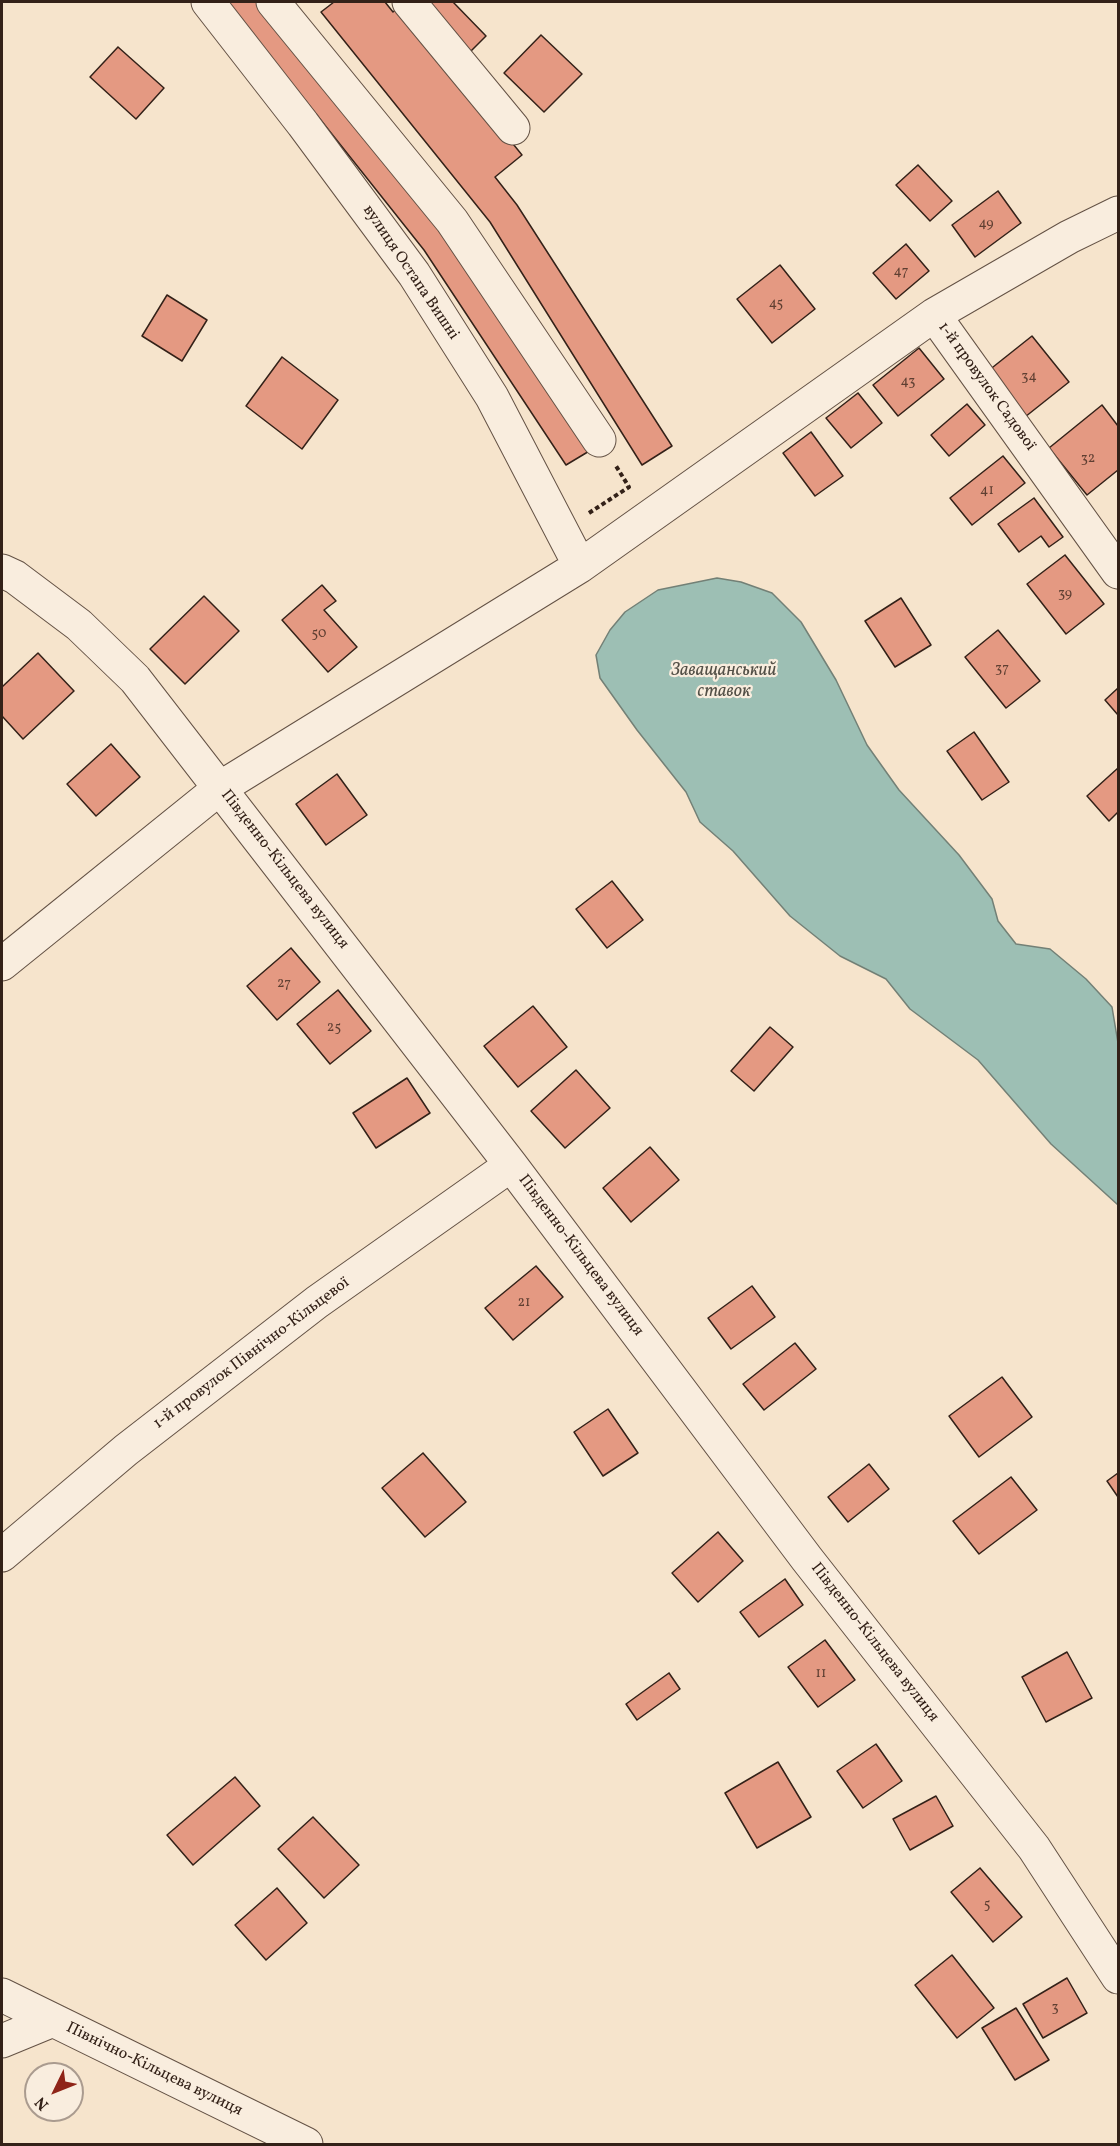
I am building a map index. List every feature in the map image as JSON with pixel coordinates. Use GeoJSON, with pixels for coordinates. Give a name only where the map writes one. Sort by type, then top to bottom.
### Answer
{"type":"FeatureCollection","features":[{"type":"Feature","properties":{"kind":"street","name":"вулиця Остапа Вишні"},"geometry":{"type":"LineString","coordinates":[[208,2],[303,124],[414,274],[492,397],[580,566]]}},
{"type":"Feature","properties":{"kind":"street"},"geometry":{"type":"LineString","coordinates":[[273,2],[452,221],[599,440]]}},
{"type":"Feature","properties":{"kind":"street"},"geometry":{"type":"LineString","coordinates":[[409,2],[513,128]]}},
{"type":"Feature","properties":{"kind":"street","name":"1-й провулок Садової"},"geometry":{"type":"LineString","coordinates":[[1119,213],[1069,237],[934,315],[1119,572]]}},
{"type":"Feature","properties":{"kind":"street"},"geometry":{"type":"LineString","coordinates":[[2,964],[220,788],[580,566],[934,315]]}},
{"type":"Feature","properties":{"kind":"street","name":"Південно-Кільцева вулиця"},"geometry":{"type":"LineString","coordinates":[[2,571],[15,577],[79,625],[135,679],[511,1165],[807,1559],[1034,1848],[1119,1977]]}},
{"type":"Feature","properties":{"kind":"street","name":"1-й провулок Північно-Кільцевої"},"geometry":{"type":"LineString","coordinates":[[2,1555],[126,1450],[317,1302],[511,1165]]}},
{"type":"Feature","properties":{"kind":"street","name":"Північно-Кільцева вулиця"},"geometry":{"type":"LineString","coordinates":[[2,1995],[306,2145]]}},
{"type":"Feature","properties":{"kind":"street"},"geometry":{"type":"LineString","coordinates":[[2,2041],[53,2020]]}},
{"type":"Feature","properties":{"kind":"path"},"geometry":{"type":"LineString","coordinates":[[563,530],[630,487],[599,440]]}},
{"type":"Feature","properties":{"kind":"water","name":"Заващанський ставок"},"geometry":{"type":"Polygon","coordinates":[[[717,578],[741,582],[772,593],[801,622],[836,680],[867,745],[899,790],[959,855],[992,899],[998,921],[1016,944],[1050,949],[1086,979],[1112,1007],[1118,1043],[1118,1205],[1051,1144],[978,1060],[910,1009],[886,979],[840,956],[790,916],[733,851],[700,822],[686,792],[600,678],[596,655],[610,630],[625,612],[658,590],[717,578]]]}},
{"type":"Feature","properties":{"kind":"building"},"geometry":{"type":"Polygon","coordinates":[[[227,2],[267,2],[452,232],[591,450],[566,465],[424,250],[227,2]]]}},
{"type":"Feature","properties":{"kind":"building"},"geometry":{"type":"Polygon","coordinates":[[[334,2],[385,2],[393,12],[401,5],[522,155],[495,177],[517,205],[672,446],[642,465],[490,222],[321,12],[334,2]]]}},
{"type":"Feature","properties":{"kind":"building"},"geometry":{"type":"Polygon","coordinates":[[[412,2],[453,2],[486,36],[465,57],[412,2]]]}},
{"type":"Feature","properties":{"kind":"building"},"geometry":{"type":"Polygon","coordinates":[[[541,35],[582,74],[544,112],[504,73],[541,35]]]}},
{"type":"Feature","properties":{"kind":"building"},"geometry":{"type":"Polygon","coordinates":[[[118,47],[164,88],[136,119],[90,77],[118,47]]]}},
{"type":"Feature","properties":{"kind":"building"},"geometry":{"type":"Polygon","coordinates":[[[918,165],[952,201],[930,221],[896,185],[918,165]]]}},
{"type":"Feature","properties":{"kind":"building"},"geometry":{"type":"Polygon","coordinates":[[[998,191],[1021,223],[975,257],[952,225],[998,191]]]}},
{"type":"Feature","properties":{"kind":"building"},"geometry":{"type":"Polygon","coordinates":[[[906,244],[929,271],[896,299],[873,273],[906,244]]]}},
{"type":"Feature","properties":{"kind":"building"},"geometry":{"type":"Polygon","coordinates":[[[780,265],[815,309],[772,343],[737,299],[780,265]]]}},
{"type":"Feature","properties":{"kind":"building"},"geometry":{"type":"Polygon","coordinates":[[[167,295],[207,320],[182,361],[142,336],[167,295]]]}},
{"type":"Feature","properties":{"kind":"building"},"geometry":{"type":"Polygon","coordinates":[[[1032,336],[1069,382],[1025,417],[988,371],[1032,336]]]}},
{"type":"Feature","properties":{"kind":"building"},"geometry":{"type":"Polygon","coordinates":[[[919,348],[944,379],[898,416],[873,385],[919,348]]]}},
{"type":"Feature","properties":{"kind":"building"},"geometry":{"type":"Polygon","coordinates":[[[282,357],[338,400],[302,449],[246,406],[282,357]]]}},
{"type":"Feature","properties":{"kind":"building"},"geometry":{"type":"Polygon","coordinates":[[[858,393],[882,423],[851,448],[826,418],[858,393]]]}},
{"type":"Feature","properties":{"kind":"building"},"geometry":{"type":"Polygon","coordinates":[[[967,404],[985,425],[949,456],[931,435],[967,404]]]}},
{"type":"Feature","properties":{"kind":"building"},"geometry":{"type":"Polygon","coordinates":[[[1102,405],[1118,426],[1118,470],[1087,495],[1049,448],[1102,405]]]}},
{"type":"Feature","properties":{"kind":"building"},"geometry":{"type":"Polygon","coordinates":[[[811,432],[843,476],[815,496],[783,453],[811,432]]]}},
{"type":"Feature","properties":{"kind":"building"},"geometry":{"type":"Polygon","coordinates":[[[1003,456],[1025,483],[972,525],[950,498],[1003,456]]]}},
{"type":"Feature","properties":{"kind":"building"},"geometry":{"type":"Polygon","coordinates":[[[1034,498],[1063,537],[1049,547],[1041,536],[1019,552],[998,524],[1034,498]]]}},
{"type":"Feature","properties":{"kind":"building"},"geometry":{"type":"Polygon","coordinates":[[[1065,555],[1104,604],[1066,634],[1027,584],[1065,555]]]}},
{"type":"Feature","properties":{"kind":"building"},"geometry":{"type":"Polygon","coordinates":[[[322,585],[336,601],[324,610],[357,647],[328,672],[282,620],[322,585]]]}},
{"type":"Feature","properties":{"kind":"building"},"geometry":{"type":"Polygon","coordinates":[[[204,596],[239,631],[185,684],[150,649],[204,596]]]}},
{"type":"Feature","properties":{"kind":"building"},"geometry":{"type":"Polygon","coordinates":[[[901,598],[931,645],[895,667],[865,621],[901,598]]]}},
{"type":"Feature","properties":{"kind":"building"},"geometry":{"type":"Polygon","coordinates":[[[998,630],[1040,681],[1006,708],[965,657],[998,630]]]}},
{"type":"Feature","properties":{"kind":"building"},"geometry":{"type":"Polygon","coordinates":[[[38,653],[74,691],[23,739],[2,716],[2,687],[38,653]]]}},
{"type":"Feature","properties":{"kind":"building"},"geometry":{"type":"Polygon","coordinates":[[[1118,688],[1118,715],[1105,700],[1118,688]]]}},
{"type":"Feature","properties":{"kind":"building"},"geometry":{"type":"Polygon","coordinates":[[[974,732],[1009,782],[982,800],[947,751],[974,732]]]}},
{"type":"Feature","properties":{"kind":"building"},"geometry":{"type":"Polygon","coordinates":[[[111,744],[140,777],[96,816],[67,784],[111,744]]]}},
{"type":"Feature","properties":{"kind":"building"},"geometry":{"type":"Polygon","coordinates":[[[1118,768],[1118,812],[1109,821],[1087,796],[1118,768]]]}},
{"type":"Feature","properties":{"kind":"building"},"geometry":{"type":"Polygon","coordinates":[[[337,774],[367,815],[326,845],[296,804],[337,774]]]}},
{"type":"Feature","properties":{"kind":"building"},"geometry":{"type":"Polygon","coordinates":[[[612,881],[643,920],[607,948],[576,909],[612,881]]]}},
{"type":"Feature","properties":{"kind":"building"},"geometry":{"type":"Polygon","coordinates":[[[291,948],[320,982],[277,1020],[247,986],[291,948]]]}},
{"type":"Feature","properties":{"kind":"building"},"geometry":{"type":"Polygon","coordinates":[[[338,990],[371,1031],[330,1064],[297,1024],[338,990]]]}},
{"type":"Feature","properties":{"kind":"building"},"geometry":{"type":"Polygon","coordinates":[[[533,1006],[567,1047],[518,1087],[484,1046],[533,1006]]]}},
{"type":"Feature","properties":{"kind":"building"},"geometry":{"type":"Polygon","coordinates":[[[770,1027],[793,1047],[754,1091],[731,1071],[770,1027]]]}},
{"type":"Feature","properties":{"kind":"building"},"geometry":{"type":"Polygon","coordinates":[[[576,1070],[610,1108],[565,1148],[531,1111],[576,1070]]]}},
{"type":"Feature","properties":{"kind":"building"},"geometry":{"type":"Polygon","coordinates":[[[407,1078],[430,1113],[376,1148],[353,1113],[407,1078]]]}},
{"type":"Feature","properties":{"kind":"building"},"geometry":{"type":"Polygon","coordinates":[[[650,1147],[679,1180],[631,1222],[603,1188],[650,1147]]]}},
{"type":"Feature","properties":{"kind":"building"},"geometry":{"type":"Polygon","coordinates":[[[536,1266],[563,1297],[513,1340],[485,1308],[536,1266]]]}},
{"type":"Feature","properties":{"kind":"building"},"geometry":{"type":"Polygon","coordinates":[[[752,1286],[775,1317],[731,1349],[708,1318],[752,1286]]]}},
{"type":"Feature","properties":{"kind":"building"},"geometry":{"type":"Polygon","coordinates":[[[795,1343],[816,1369],[764,1410],[743,1384],[795,1343]]]}},
{"type":"Feature","properties":{"kind":"building"},"geometry":{"type":"Polygon","coordinates":[[[1002,1377],[1032,1417],[979,1457],[949,1416],[1002,1377]]]}},
{"type":"Feature","properties":{"kind":"building"},"geometry":{"type":"Polygon","coordinates":[[[608,1409],[638,1453],[603,1476],[574,1432],[608,1409]]]}},
{"type":"Feature","properties":{"kind":"building"},"geometry":{"type":"Polygon","coordinates":[[[423,1453],[466,1502],[425,1537],[382,1488],[423,1453]]]}},
{"type":"Feature","properties":{"kind":"building"},"geometry":{"type":"Polygon","coordinates":[[[869,1464],[889,1489],[848,1522],[828,1497],[869,1464]]]}},
{"type":"Feature","properties":{"kind":"building"},"geometry":{"type":"Polygon","coordinates":[[[1118,1473],[1118,1497],[1107,1481],[1118,1473]]]}},
{"type":"Feature","properties":{"kind":"building"},"geometry":{"type":"Polygon","coordinates":[[[1011,1477],[1037,1510],[979,1554],[953,1521],[1011,1477]]]}},
{"type":"Feature","properties":{"kind":"building"},"geometry":{"type":"Polygon","coordinates":[[[718,1532],[743,1561],[698,1602],[672,1573],[718,1532]]]}},
{"type":"Feature","properties":{"kind":"building"},"geometry":{"type":"Polygon","coordinates":[[[785,1579],[803,1605],[759,1637],[740,1612],[785,1579]]]}},
{"type":"Feature","properties":{"kind":"building"},"geometry":{"type":"Polygon","coordinates":[[[825,1640],[855,1680],[818,1707],[788,1667],[825,1640]]]}},
{"type":"Feature","properties":{"kind":"building"},"geometry":{"type":"Polygon","coordinates":[[[1067,1652],[1092,1698],[1046,1722],[1022,1677],[1067,1652]]]}},
{"type":"Feature","properties":{"kind":"building"},"geometry":{"type":"Polygon","coordinates":[[[669,1673],[680,1689],[637,1720],[626,1704],[669,1673]]]}},
{"type":"Feature","properties":{"kind":"building"},"geometry":{"type":"Polygon","coordinates":[[[876,1744],[902,1781],[863,1808],[837,1771],[876,1744]]]}},
{"type":"Feature","properties":{"kind":"building"},"geometry":{"type":"Polygon","coordinates":[[[778,1762],[811,1817],[757,1848],[725,1793],[778,1762]]]}},
{"type":"Feature","properties":{"kind":"building"},"geometry":{"type":"Polygon","coordinates":[[[235,1777],[260,1806],[193,1865],[167,1835],[235,1777]]]}},
{"type":"Feature","properties":{"kind":"building"},"geometry":{"type":"Polygon","coordinates":[[[936,1796],[953,1826],[910,1850],[893,1819],[936,1796]]]}},
{"type":"Feature","properties":{"kind":"building"},"geometry":{"type":"Polygon","coordinates":[[[313,1817],[359,1865],[324,1898],[278,1849],[313,1817]]]}},
{"type":"Feature","properties":{"kind":"building"},"geometry":{"type":"Polygon","coordinates":[[[980,1868],[1022,1917],[993,1942],[951,1892],[980,1868]]]}},
{"type":"Feature","properties":{"kind":"building"},"geometry":{"type":"Polygon","coordinates":[[[277,1888],[307,1923],[266,1960],[235,1925],[277,1888]]]}},
{"type":"Feature","properties":{"kind":"building"},"geometry":{"type":"Polygon","coordinates":[[[952,1955],[994,2008],[957,2038],[915,1985],[952,1955]]]}},
{"type":"Feature","properties":{"kind":"building"},"geometry":{"type":"Polygon","coordinates":[[[1067,1978],[1087,2013],[1043,2038],[1023,2004],[1067,1978]]]}},
{"type":"Feature","properties":{"kind":"building"},"geometry":{"type":"Polygon","coordinates":[[[1016,2008],[1049,2060],[1015,2080],[982,2028],[1016,2008]]]}}]}
